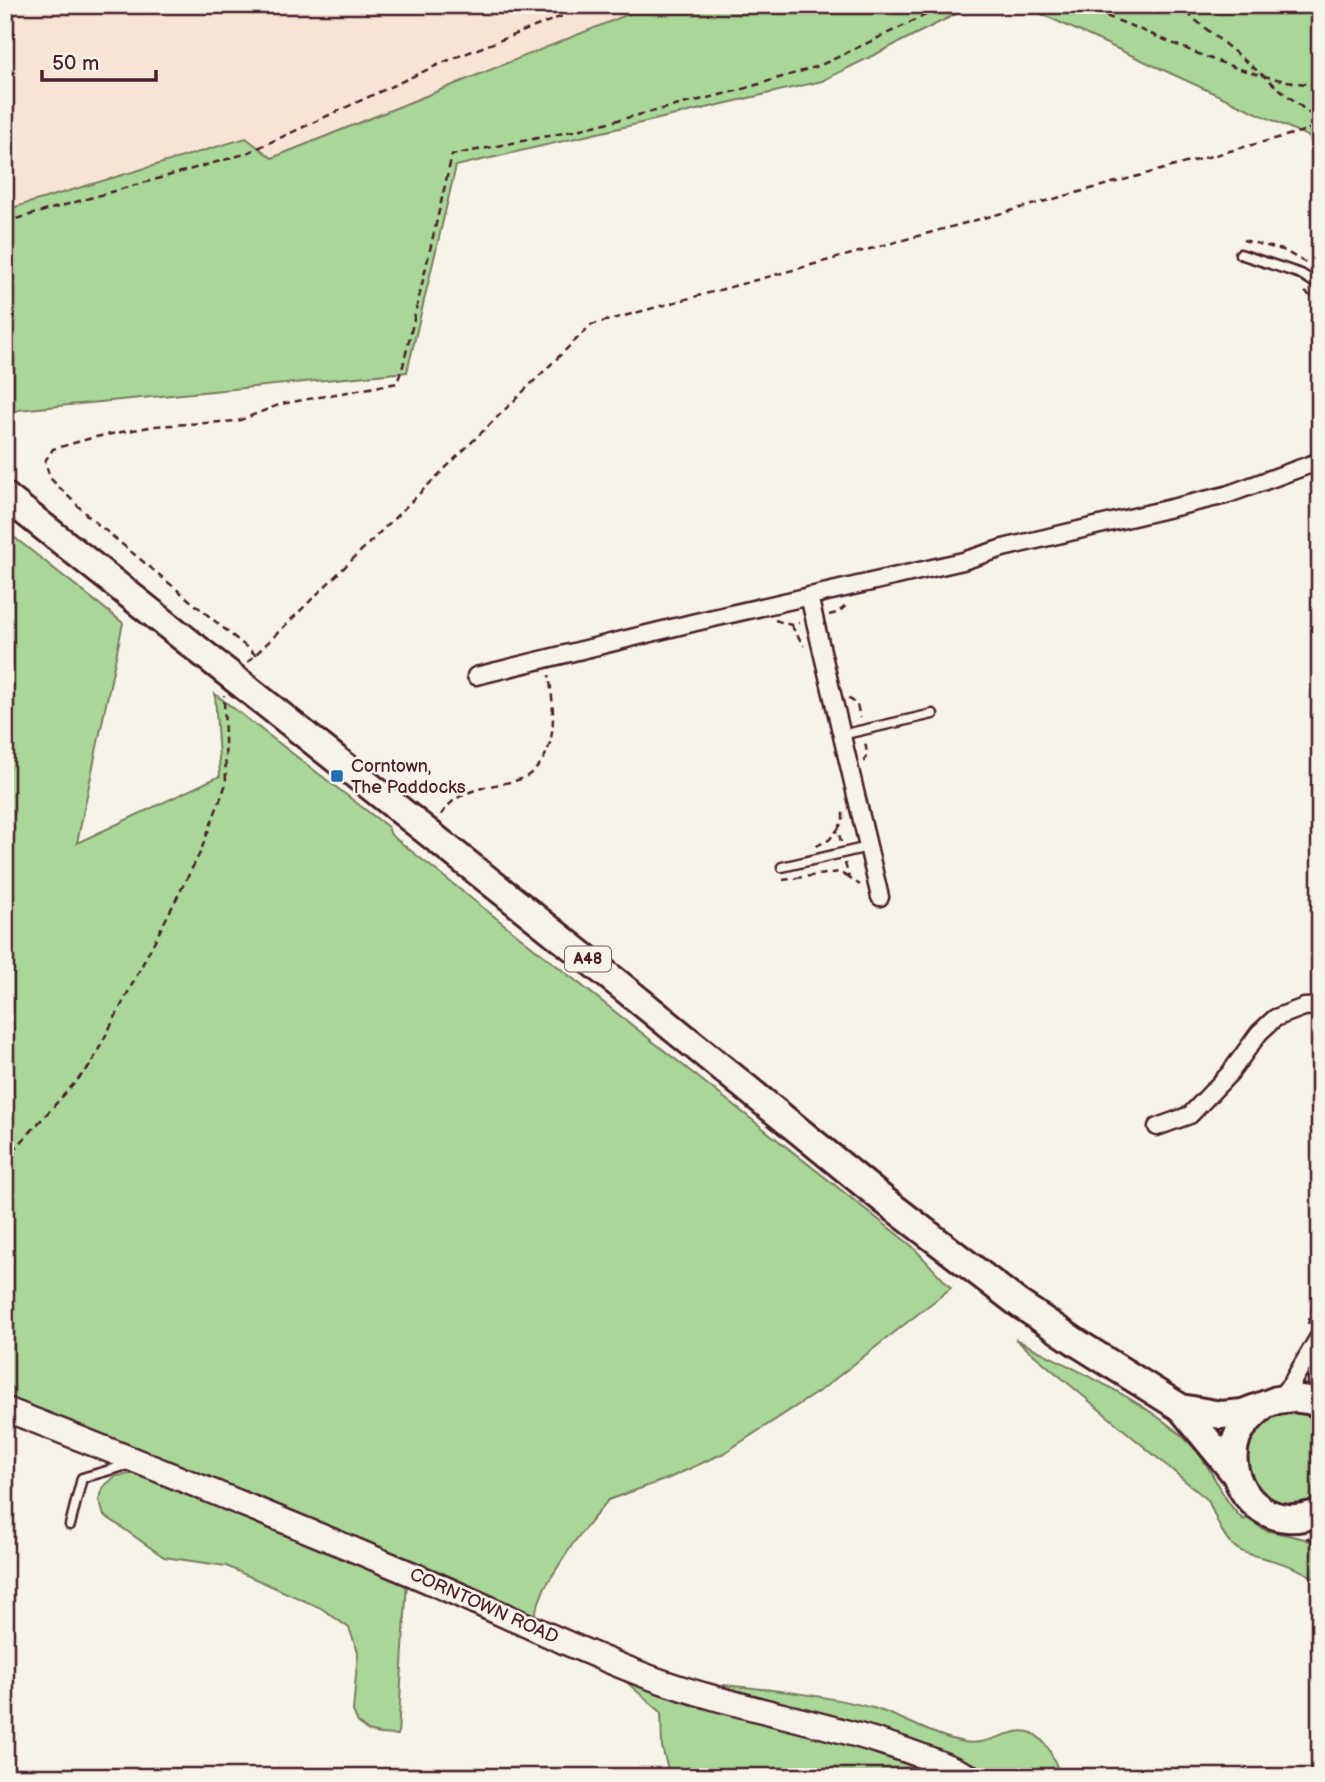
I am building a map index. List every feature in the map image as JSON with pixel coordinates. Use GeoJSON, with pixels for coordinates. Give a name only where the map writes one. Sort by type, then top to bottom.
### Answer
{"type":"FeatureCollection","features":[{"type":"Feature","properties":{"kind":"main road","name":"A48"},"geometry":{"type":"LineString","coordinates":[[5,496],[962,1261],[1079,1344],[1181,1408],[1236,1475],[1243,1491],[1254,1504],[1268,1513],[1310,1524]]}},
{"type":"Feature","properties":{"kind":"main road","name":"A48"},"geometry":{"type":"LineString","coordinates":[[1181,1408],[1221,1415],[1243,1413],[1292,1398],[1320,1404]]}},
{"type":"Feature","properties":{"kind":"main road"},"geometry":{"type":"LineString","coordinates":[[1236,1475],[1234,1456],[1237,1437],[1247,1420],[1269,1404]]}},
{"type":"Feature","properties":{"kind":"main road","name":"CORNTOWN ROAD"},"geometry":{"type":"LineString","coordinates":[[5,1409],[409,1573],[542,1633],[648,1676],[710,1698],[869,1737],[937,1760],[971,1777]]}},
{"type":"Feature","properties":{"kind":"street"},"geometry":{"type":"LineString","coordinates":[[476,676],[963,561],[1003,548],[1226,495],[1320,461]]}},
{"type":"Feature","properties":{"kind":"street"},"geometry":{"type":"LineString","coordinates":[[808,596],[868,847],[872,894]]}},
{"type":"Feature","properties":{"kind":"street"},"geometry":{"type":"LineString","coordinates":[[1157,1127],[1190,1115],[1230,1073],[1259,1033],[1275,1018],[1304,1007],[1320,1006]]}},
{"type":"Feature","properties":{"kind":"street"},"geometry":{"type":"LineString","coordinates":[[1315,1335],[1320,1397]]}},
{"type":"Feature","properties":{"kind":"street"},"geometry":{"type":"LineString","coordinates":[[1269,1404],[1291,1384],[1315,1335]]}},
{"type":"Feature","properties":{"kind":"lane"},"geometry":{"type":"LineString","coordinates":[[1240,254],[1301,274],[1320,286]]}},
{"type":"Feature","properties":{"kind":"lane"},"geometry":{"type":"LineString","coordinates":[[841,735],[933,713]]}},
{"type":"Feature","properties":{"kind":"lane"},"geometry":{"type":"LineString","coordinates":[[782,867],[868,847]]}},
{"type":"Feature","properties":{"kind":"lane"},"geometry":{"type":"LineString","coordinates":[[70,1525],[82,1478],[140,1462]]}},
{"type":"Feature","properties":{"kind":"path"},"geometry":{"type":"LineString","coordinates":[[5,222],[245,154],[444,62],[591,5]]}},
{"type":"Feature","properties":{"kind":"path"},"geometry":{"type":"LineString","coordinates":[[256,655],[88,516],[50,478],[46,461],[53,449],[95,437],[155,426],[238,421],[281,404],[397,383],[452,155],[573,131],[736,91],[807,69],[947,5]]}},
{"type":"Feature","properties":{"kind":"path"},"geometry":{"type":"LineString","coordinates":[[1072,5],[1104,14],[1228,66],[1301,84],[1320,85]]}},
{"type":"Feature","properties":{"kind":"path"},"geometry":{"type":"LineString","coordinates":[[5,1160],[90,1066],[200,853],[226,784],[224,694],[256,655],[591,325],[1307,130],[1320,123],[1177,5]]}},
{"type":"Feature","properties":{"kind":"path"},"geometry":{"type":"LineString","coordinates":[[1243,240],[1283,250],[1320,271]]}},
{"type":"Feature","properties":{"kind":"path"},"geometry":{"type":"LineString","coordinates":[[791,625],[807,652]]}},
{"type":"Feature","properties":{"kind":"path"},"geometry":{"type":"LineString","coordinates":[[435,825],[449,803],[462,794],[527,776],[542,759],[551,742],[552,696],[548,672]]}},
{"type":"Feature","properties":{"kind":"path"},"geometry":{"type":"LineString","coordinates":[[808,850],[829,840],[838,830],[843,821],[843,807]]}},
{"type":"Feature","properties":{"kind":"path"},"geometry":{"type":"LineString","coordinates":[[838,830],[849,878]]}},
{"type":"Feature","properties":{"kind":"path"},"geometry":{"type":"LineString","coordinates":[[783,880],[839,872],[872,894]]}},
{"type":"Feature","properties":{"kind":"path"},"geometry":{"type":"LineString","coordinates":[[1315,1335],[1320,1280]]}},
{"type":"Feature","properties":{"kind":"path"},"geometry":{"type":"LineString","coordinates":[[1310,1524],[1320,1542]]}},
{"type":"Feature","properties":{"kind":"shaded area"},"geometry":{"type":"Polygon","coordinates":[[[5,5],[651,5],[272,158],[246,138],[5,210],[5,5]]]}},
{"type":"Feature","properties":{"kind":"green space"},"geometry":{"type":"Polygon","coordinates":[[[651,5],[974,5],[822,81],[456,166],[407,372],[18,410],[5,422],[5,210],[246,138],[272,158],[651,5]]]}},
{"type":"Feature","properties":{"kind":"green space"},"geometry":{"type":"Polygon","coordinates":[[[1022,5],[1320,5],[1320,142],[1022,5]]]}},
{"type":"Feature","properties":{"kind":"green space"},"geometry":{"type":"Polygon","coordinates":[[[5,530],[123,623],[77,843],[220,776],[215,694],[388,827],[391,835],[912,1246],[951,1288],[821,1390],[724,1453],[667,1479],[608,1500],[574,1542],[545,1587],[532,1620],[5,1398],[5,530]]]}},
{"type":"Feature","properties":{"kind":"green space"},"geometry":{"type":"Polygon","coordinates":[[[1015,1339],[1110,1388],[1158,1417],[1195,1449],[1230,1505],[1244,1520],[1246,1518],[1265,1530],[1320,1545],[1320,1582],[1291,1566],[1238,1549],[1222,1531],[1208,1500],[1015,1339]]]}},
{"type":"Feature","properties":{"kind":"green space"},"geometry":{"type":"Polygon","coordinates":[[[1285,1407],[1320,1414],[1320,1497],[1297,1505],[1279,1502],[1268,1496],[1258,1487],[1247,1463],[1249,1436],[1257,1424],[1285,1407]]]}},
{"type":"Feature","properties":{"kind":"green space"},"geometry":{"type":"Polygon","coordinates":[[[139,1473],[407,1581],[398,1735],[368,1731],[358,1723],[353,1711],[358,1652],[349,1628],[321,1608],[226,1566],[164,1557],[104,1515],[99,1500],[104,1486],[116,1476],[139,1473]]]}},
{"type":"Feature","properties":{"kind":"green space"},"geometry":{"type":"Polygon","coordinates":[[[616,1673],[845,1740],[948,1777],[670,1777],[662,1747],[661,1712],[616,1673]]]}},
{"type":"Feature","properties":{"kind":"green space"},"geometry":{"type":"Polygon","coordinates":[[[724,1685],[855,1703],[964,1742],[982,1742],[1025,1731],[1038,1737],[1047,1746],[1061,1777],[986,1777],[939,1754],[720,1693],[724,1685]]]}},
{"type":"Feature","properties":{"kind":"place","name":"Corntown, The Paddocks"},"geometry":{"type":"Point","coordinates":[337,776]}}]}
